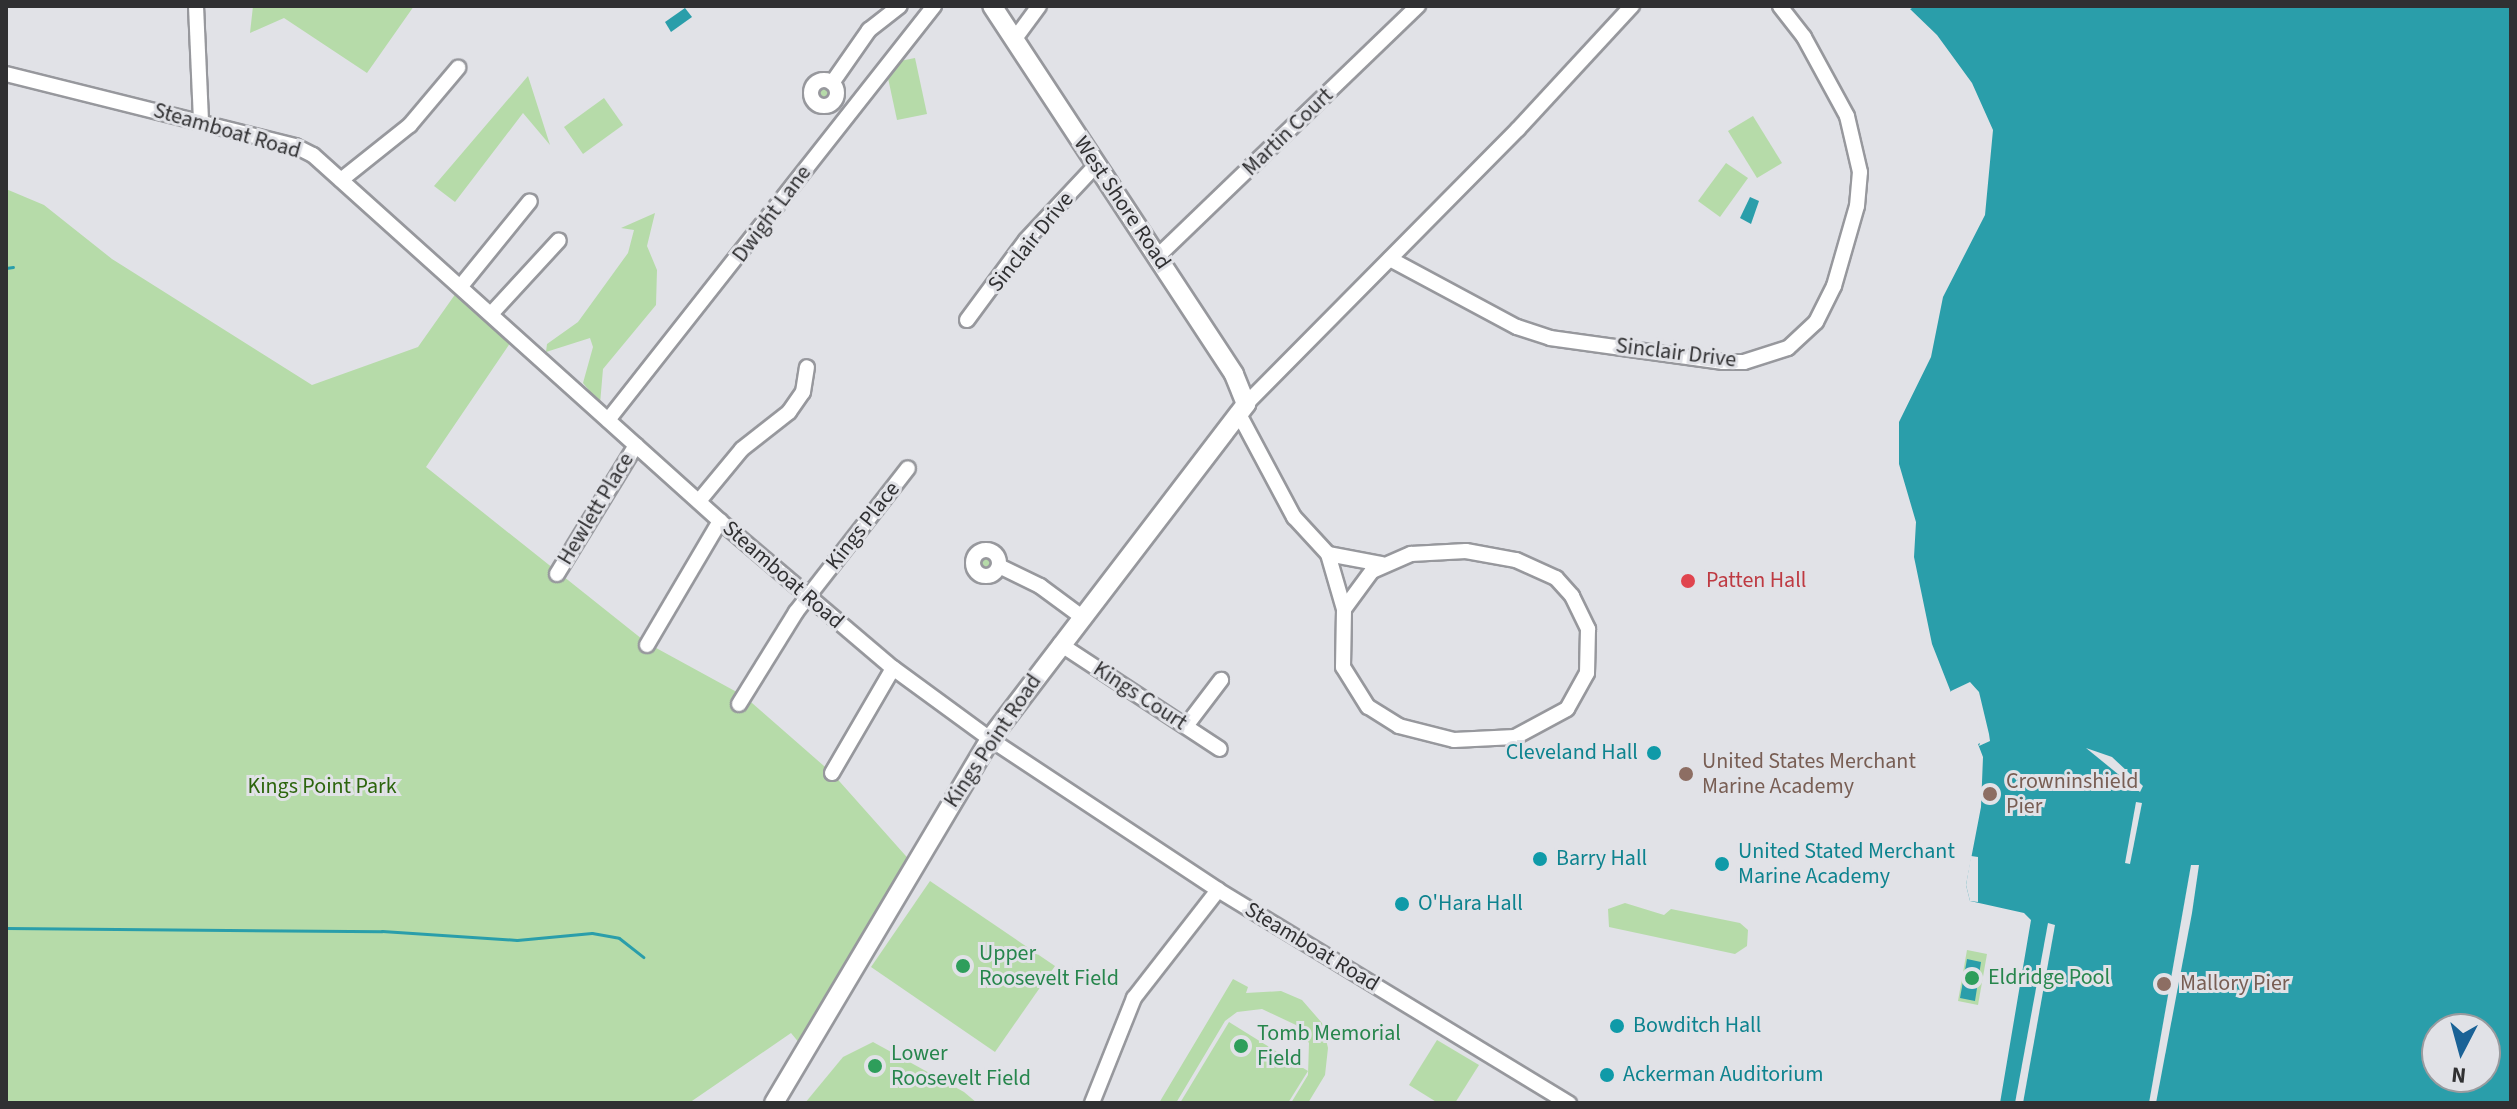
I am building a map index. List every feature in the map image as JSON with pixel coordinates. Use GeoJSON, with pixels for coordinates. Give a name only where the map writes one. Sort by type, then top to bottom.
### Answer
{"type":"FeatureCollection","features":[{"type":"Feature","properties":{"kind":"main road","name":"West Shore Road"},"geometry":{"type":"LineString","coordinates":[[992,6],[1234,374],[1243,410]]}},
{"type":"Feature","properties":{"kind":"main road","name":"Kings Point Road"},"geometry":{"type":"LineString","coordinates":[[774,1103],[990,739],[1060,644],[1243,410]]}},
{"type":"Feature","properties":{"kind":"street"},"geometry":{"type":"LineString","coordinates":[[196,6],[201,122]]}},
{"type":"Feature","properties":{"kind":"street"},"geometry":{"type":"LineString","coordinates":[[832,83],[869,30],[900,6]]}},
{"type":"Feature","properties":{"kind":"street","name":"Dwight Lane"},"geometry":{"type":"LineString","coordinates":[[608,420],[766,226],[832,131],[934,6]]}},
{"type":"Feature","properties":{"kind":"street"},"geometry":{"type":"LineString","coordinates":[[1014,40],[1039,6]]}},
{"type":"Feature","properties":{"kind":"street","name":"Martin Court"},"geometry":{"type":"LineString","coordinates":[[1158,256],[1418,6]]}},
{"type":"Feature","properties":{"kind":"street"},"geometry":{"type":"LineString","coordinates":[[1344,609],[1372,571],[1411,554],[1466,551],[1516,560],[1556,578],[1582,614],[1590,646],[1587,673],[1567,709],[1535,729],[1494,740],[1454,740],[1399,726],[1368,707],[1351,686],[1340,646],[1344,609],[1328,554],[1294,517],[1243,410],[1632,6]]}},
{"type":"Feature","properties":{"kind":"street","name":"Sinclair Drive"},"geometry":{"type":"LineString","coordinates":[[1390,259],[1505,321],[1550,338],[1723,362],[1744,362],[1788,348],[1816,322],[1829,298],[1857,206],[1860,172],[1847,116],[1804,37],[1780,6]]}},
{"type":"Feature","properties":{"kind":"street"},"geometry":{"type":"LineString","coordinates":[[341,180],[410,125],[458,68]]}},
{"type":"Feature","properties":{"kind":"street","name":"Steamboat Road"},"geometry":{"type":"LineString","coordinates":[[6,74],[295,146],[341,180],[720,521],[893,668],[990,739],[1218,890],[1569,1103]]}},
{"type":"Feature","properties":{"kind":"street","name":"Sinclair Drive"},"geometry":{"type":"LineString","coordinates":[[967,320],[1026,240],[1097,164]]}},
{"type":"Feature","properties":{"kind":"street"},"geometry":{"type":"LineString","coordinates":[[461,286],[530,201]]}},
{"type":"Feature","properties":{"kind":"street"},"geometry":{"type":"LineString","coordinates":[[491,314],[559,240]]}},
{"type":"Feature","properties":{"kind":"street"},"geometry":{"type":"LineString","coordinates":[[699,501],[742,449],[789,412],[803,392],[807,367]]}},
{"type":"Feature","properties":{"kind":"street","name":"Hewlett Place"},"geometry":{"type":"LineString","coordinates":[[557,574],[636,445]]}},
{"type":"Feature","properties":{"kind":"street","name":"Kings Place"},"geometry":{"type":"LineString","coordinates":[[739,704],[807,597],[908,468]]}},
{"type":"Feature","properties":{"kind":"street"},"geometry":{"type":"LineString","coordinates":[[647,645],[720,521]]}},
{"type":"Feature","properties":{"kind":"street"},"geometry":{"type":"LineString","coordinates":[[1328,554],[1383,564]]}},
{"type":"Feature","properties":{"kind":"street"},"geometry":{"type":"LineString","coordinates":[[999,566],[1040,586],[1082,617]]}},
{"type":"Feature","properties":{"kind":"street","name":"Kings Court"},"geometry":{"type":"LineString","coordinates":[[1060,644],[1220,749]]}},
{"type":"Feature","properties":{"kind":"street"},"geometry":{"type":"LineString","coordinates":[[832,773],[893,668]]}},
{"type":"Feature","properties":{"kind":"street"},"geometry":{"type":"LineString","coordinates":[[1186,726],[1221,680]]}},
{"type":"Feature","properties":{"kind":"street"},"geometry":{"type":"LineString","coordinates":[[1092,1103],[1134,998],[1218,890]]}},
{"type":"Feature","properties":{"kind":"green space"},"geometry":{"type":"Polygon","coordinates":[[[253,6],[414,6],[367,73],[284,18],[250,33],[253,6]]]}},
{"type":"Feature","properties":{"kind":"green space"},"geometry":{"type":"Polygon","coordinates":[[[915,58],[927,114],[897,120],[885,64],[915,58]]]}},
{"type":"Feature","properties":{"kind":"green space"},"geometry":{"type":"Polygon","coordinates":[[[528,76],[550,145],[523,113],[455,202],[434,186],[528,76]]]}},
{"type":"Feature","properties":{"kind":"green space"},"geometry":{"type":"Polygon","coordinates":[[[824,83],[831,86],[834,93],[831,100],[824,103],[817,100],[814,93],[817,86],[824,83]]]}},
{"type":"Feature","properties":{"kind":"green space"},"geometry":{"type":"Polygon","coordinates":[[[604,98],[623,125],[583,154],[564,127],[604,98]]]}},
{"type":"Feature","properties":{"kind":"green space"},"geometry":{"type":"Polygon","coordinates":[[[1753,116],[1782,163],[1757,178],[1728,131],[1753,116]]]}},
{"type":"Feature","properties":{"kind":"green space"},"geometry":{"type":"Polygon","coordinates":[[[1726,163],[1748,178],[1720,217],[1698,201],[1726,163]]]}},
{"type":"Feature","properties":{"kind":"green space","name":"Kings Point Park"},"geometry":{"type":"Polygon","coordinates":[[[6,189],[44,205],[112,259],[312,385],[418,347],[461,286],[515,336],[426,467],[647,643],[744,696],[832,773],[913,864],[805,1050],[791,1033],[689,1103],[6,1103],[6,189]]]}},
{"type":"Feature","properties":{"kind":"green space"},"geometry":{"type":"Polygon","coordinates":[[[655,213],[647,246],[657,270],[656,305],[603,369],[600,404],[583,383],[593,347],[590,338],[546,352],[547,344],[578,322],[628,253],[634,230],[621,228],[655,213]]]}},
{"type":"Feature","properties":{"kind":"green space"},"geometry":{"type":"Polygon","coordinates":[[[986,553],[993,556],[996,563],[993,570],[986,573],[979,570],[976,563],[979,556],[986,553]]]}},
{"type":"Feature","properties":{"kind":"green space","name":"Upper Roosevelt Field"},"geometry":{"type":"Polygon","coordinates":[[[930,881],[1055,966],[995,1052],[871,967],[930,881]]]}},
{"type":"Feature","properties":{"kind":"green space"},"geometry":{"type":"Polygon","coordinates":[[[1625,903],[1664,915],[1671,909],[1740,923],[1748,930],[1747,946],[1735,954],[1609,927],[1608,909],[1625,903]]]}},
{"type":"Feature","properties":{"kind":"green space","name":"Eldridge Pool"},"geometry":{"type":"Polygon","coordinates":[[[1967,950],[1987,954],[1978,1005],[1958,1001],[1967,950]]]}},
{"type":"Feature","properties":{"kind":"green space"},"geometry":{"type":"Polygon","coordinates":[[[1233,979],[1248,987],[1246,993],[1281,991],[1302,1000],[1322,1023],[1328,1048],[1325,1075],[1308,1103],[1291,1103],[1308,1075],[1309,1043],[1296,1025],[1262,1009],[1237,1012],[1225,1021],[1176,1103],[1159,1103],[1233,979]]]}},
{"type":"Feature","properties":{"kind":"green space","name":"Tomb Memorial Field"},"geometry":{"type":"Polygon","coordinates":[[[1229,1022],[1308,1071],[1288,1103],[1180,1103],[1229,1022]]]}},
{"type":"Feature","properties":{"kind":"green space"},"geometry":{"type":"Polygon","coordinates":[[[1437,1040],[1479,1065],[1455,1103],[1438,1103],[1409,1085],[1437,1040]]]}},
{"type":"Feature","properties":{"kind":"green space","name":"Lower Roosevelt Field"},"geometry":{"type":"Polygon","coordinates":[[[873,1042],[964,1092],[977,1103],[805,1103],[843,1057],[873,1042]]]}},
{"type":"Feature","properties":{"kind":"water"},"geometry":{"type":"Polygon","coordinates":[[[1916,6],[2511,6],[2511,1103],[2000,1103],[2031,920],[2024,913],[1970,901],[1966,885],[1981,807],[1983,757],[1978,744],[1985,741],[1972,692],[1952,695],[1932,644],[1914,557],[1916,522],[1899,464],[1899,422],[1931,357],[1943,297],[1985,215],[1993,130],[1972,83],[1937,35],[1910,9],[1916,6]]]}},
{"type":"Feature","properties":{"kind":"water"},"geometry":{"type":"Polygon","coordinates":[[[685,8],[692,17],[671,32],[665,22],[685,8]]]}},
{"type":"Feature","properties":{"kind":"water"},"geometry":{"type":"Polygon","coordinates":[[[1750,197],[1759,201],[1751,224],[1740,218],[1750,197]]]}},
{"type":"Feature","properties":{"kind":"water","name":"Eldridge Pool"},"geometry":{"type":"Polygon","coordinates":[[[1967,959],[1981,962],[1975,1001],[1960,998],[1967,959]]]}},
{"type":"Feature","properties":{"kind":"pier"},"geometry":{"type":"Polygon","coordinates":[[[1970,682],[1979,692],[1990,741],[1979,746],[1982,737],[1970,694],[1951,699],[1951,691],[1970,682]]]}},
{"type":"Feature","properties":{"kind":"pier"},"geometry":{"type":"Polygon","coordinates":[[[2086,748],[2112,757],[2143,786],[2140,792],[2086,748]]]}},
{"type":"Feature","properties":{"kind":"pier"},"geometry":{"type":"Polygon","coordinates":[[[2136,802],[2142,803],[2130,864],[2125,863],[2136,802]]]}},
{"type":"Feature","properties":{"kind":"pier"},"geometry":{"type":"Polygon","coordinates":[[[1971,856],[1978,857],[1978,902],[1970,901],[1966,885],[1971,856]]]}},
{"type":"Feature","properties":{"kind":"pier"},"geometry":{"type":"Polygon","coordinates":[[[2191,865],[2199,865],[2192,913],[2156,1103],[2149,1103],[2191,865]]]}},
{"type":"Feature","properties":{"kind":"pier"},"geometry":{"type":"Polygon","coordinates":[[[2048,923],[2055,925],[2023,1103],[2015,1103],[2048,923]]]}},
{"type":"Feature","properties":{"kind":"waterway"},"geometry":{"type":"LineString","coordinates":[[6,268],[13,267]]}},
{"type":"Feature","properties":{"kind":"waterway"},"geometry":{"type":"LineString","coordinates":[[6,928],[382,931],[517,940],[592,933],[619,938],[643,957]]}},
{"type":"Feature","properties":{"kind":"place","name":"Patten Hall"},"geometry":{"type":"Point","coordinates":[1688,581]}},
{"type":"Feature","properties":{"kind":"place","name":"Cleveland Hall"},"geometry":{"type":"Point","coordinates":[1654,753]}},
{"type":"Feature","properties":{"kind":"place","name":"United States Merchant Marine Academy"},"geometry":{"type":"Point","coordinates":[1686,774]}},
{"type":"Feature","properties":{"kind":"place","name":"Crowninshield Pier"},"geometry":{"type":"Point","coordinates":[1990,794]}},
{"type":"Feature","properties":{"kind":"place","name":"Barry Hall"},"geometry":{"type":"Point","coordinates":[1540,859]}},
{"type":"Feature","properties":{"kind":"place","name":"United Stated Merchant Marine Academy"},"geometry":{"type":"Point","coordinates":[1722,864]}},
{"type":"Feature","properties":{"kind":"place","name":"O'Hara Hall"},"geometry":{"type":"Point","coordinates":[1402,904]}},
{"type":"Feature","properties":{"kind":"place","name":"Upper Roosevelt Field"},"geometry":{"type":"Point","coordinates":[963,966]}},
{"type":"Feature","properties":{"kind":"place","name":"Eldridge Pool"},"geometry":{"type":"Point","coordinates":[1972,978]}},
{"type":"Feature","properties":{"kind":"place","name":"Mallory Pier"},"geometry":{"type":"Point","coordinates":[2164,984]}},
{"type":"Feature","properties":{"kind":"place","name":"Bowditch Hall"},"geometry":{"type":"Point","coordinates":[1617,1026]}},
{"type":"Feature","properties":{"kind":"place","name":"Tomb Memorial Field"},"geometry":{"type":"Point","coordinates":[1241,1046]}},
{"type":"Feature","properties":{"kind":"place","name":"Lower Roosevelt Field"},"geometry":{"type":"Point","coordinates":[875,1066]}},
{"type":"Feature","properties":{"kind":"place","name":"Ackerman Auditorium"},"geometry":{"type":"Point","coordinates":[1607,1075]}}]}
